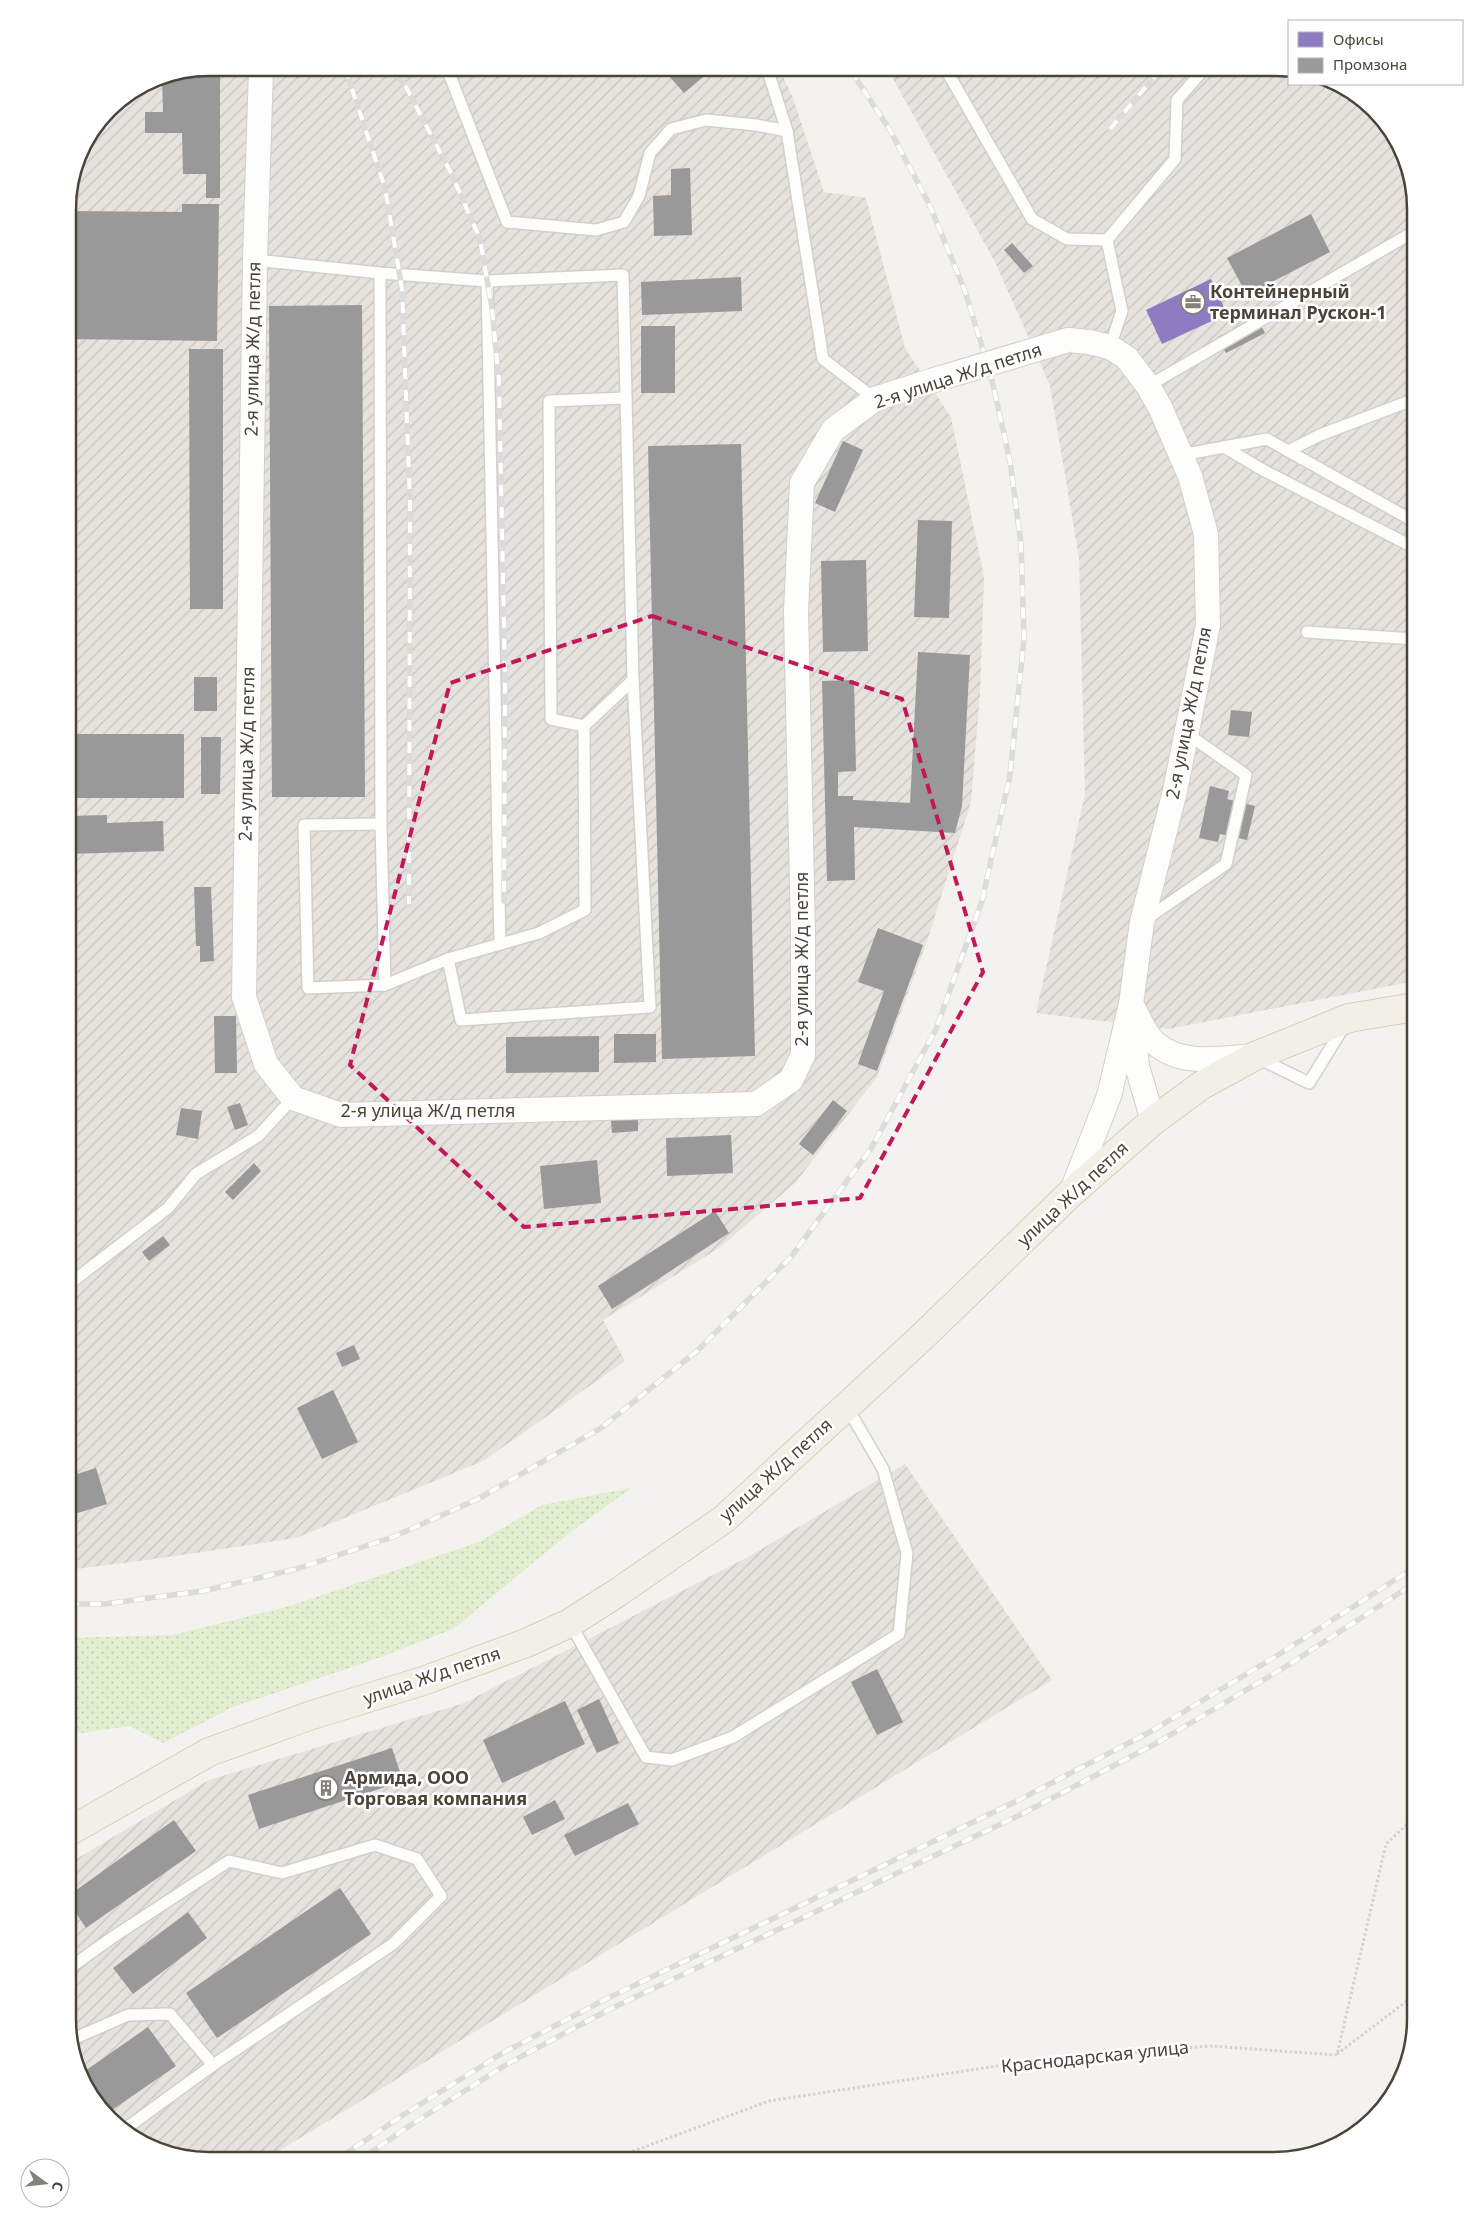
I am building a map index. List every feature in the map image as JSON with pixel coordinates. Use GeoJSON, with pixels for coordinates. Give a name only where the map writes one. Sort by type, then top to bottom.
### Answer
{"type":"FeatureCollection","features":[{"type":"Feature","properties":{"kind":"main road","name":"улица Ж/д петля"},"geometry":{"type":"LineString","coordinates":[[76,1827],[209,1752],[312,1715],[423,1681],[526,1643],[570,1623],[724,1519],[920,1340],[1071,1193],[1153,1120],[1202,1085],[1255,1056],[1349,1018],[1407,1008]]}},
{"type":"Feature","properties":{"kind":"street","name":"2-я улица Ж/д петля"},"geometry":{"type":"LineString","coordinates":[[261,77],[255,260],[244,894],[244,996],[266,1064],[293,1098],[341,1115],[756,1104],[791,1080],[803,1055],[796,612],[802,483],[833,430],[875,399],[1068,340],[1110,347],[1127,358],[1148,386],[1190,476],[1206,534],[1208,625],[1175,791],[1142,922],[1131,1004],[1137,1066],[1153,1120]]}},
{"type":"Feature","properties":{"kind":"street"},"geometry":{"type":"LineString","coordinates":[[1131,1004],[1154,1043],[1176,1056],[1200,1060],[1255,1056]]}},
{"type":"Feature","properties":{"kind":"street"},"geometry":{"type":"LineString","coordinates":[[1071,1193],[1109,1096],[1131,1004]]}},
{"type":"Feature","properties":{"kind":"lane"},"geometry":{"type":"LineString","coordinates":[[450,77],[507,222],[596,230],[624,222],[638,196],[650,153],[671,129],[706,120],[756,125],[787,131]]}},
{"type":"Feature","properties":{"kind":"lane"},"geometry":{"type":"LineString","coordinates":[[770,77],[787,131],[823,359],[875,399]]}},
{"type":"Feature","properties":{"kind":"lane"},"geometry":{"type":"LineString","coordinates":[[950,77],[1032,219],[1067,239],[1107,240]]}},
{"type":"Feature","properties":{"kind":"lane"},"geometry":{"type":"LineString","coordinates":[[1107,240],[1175,159],[1177,100],[1197,77]]}},
{"type":"Feature","properties":{"kind":"lane"},"geometry":{"type":"LineString","coordinates":[[1148,386],[1407,236]]}},
{"type":"Feature","properties":{"kind":"lane"},"geometry":{"type":"LineString","coordinates":[[1107,240],[1122,311],[1110,347]]}},
{"type":"Feature","properties":{"kind":"lane"},"geometry":{"type":"LineString","coordinates":[[255,260],[380,274],[487,281],[623,275],[633,680],[650,1007],[461,1020],[448,959]]}},
{"type":"Feature","properties":{"kind":"lane"},"geometry":{"type":"LineString","coordinates":[[380,274],[382,824],[385,985]]}},
{"type":"Feature","properties":{"kind":"lane"},"geometry":{"type":"LineString","coordinates":[[487,281],[500,944]]}},
{"type":"Feature","properties":{"kind":"lane"},"geometry":{"type":"LineString","coordinates":[[584,726],[551,719],[549,401],[626,398]]}},
{"type":"Feature","properties":{"kind":"lane"},"geometry":{"type":"LineString","coordinates":[[1288,451],[1320,435],[1407,402]]}},
{"type":"Feature","properties":{"kind":"lane"},"geometry":{"type":"LineString","coordinates":[[1181,455],[1267,439],[1407,517]]}},
{"type":"Feature","properties":{"kind":"lane"},"geometry":{"type":"LineString","coordinates":[[1224,447],[1264,470],[1407,543]]}},
{"type":"Feature","properties":{"kind":"lane"},"geometry":{"type":"LineString","coordinates":[[1307,632],[1407,638]]}},
{"type":"Feature","properties":{"kind":"lane"},"geometry":{"type":"LineString","coordinates":[[382,824],[304,825],[308,988],[385,985],[448,959],[539,933],[585,910],[584,726],[633,680]]}},
{"type":"Feature","properties":{"kind":"lane"},"geometry":{"type":"LineString","coordinates":[[1142,922],[1226,864],[1246,774],[1186,733]]}},
{"type":"Feature","properties":{"kind":"lane"},"geometry":{"type":"LineString","coordinates":[[1255,1056],[1309,1083],[1349,1018]]}},
{"type":"Feature","properties":{"kind":"lane"},"geometry":{"type":"LineString","coordinates":[[76,1279],[168,1208],[196,1174],[258,1136],[293,1098]]}},
{"type":"Feature","properties":{"kind":"lane"},"geometry":{"type":"LineString","coordinates":[[570,1623],[646,1757],[672,1760],[733,1737],[899,1634],[908,1553],[884,1469],[847,1407]]}},
{"type":"Feature","properties":{"kind":"lane"},"geometry":{"type":"LineString","coordinates":[[76,1963],[112,1937],[228,1862],[282,1873],[375,1845],[416,1859],[441,1896],[393,1944],[213,2065],[129,2125]]}},
{"type":"Feature","properties":{"kind":"lane"},"geometry":{"type":"LineString","coordinates":[[77,2037],[128,2015],[170,2014],[213,2065]]}},
{"type":"Feature","properties":{"kind":"path"},"geometry":{"type":"LineString","coordinates":[[1336,2055],[1386,1844],[1407,1825]]}},
{"type":"Feature","properties":{"kind":"path"},"geometry":{"type":"LineString","coordinates":[[1336,2055],[1407,2002]]}},
{"type":"Feature","properties":{"kind":"path","name":"Краснодарская улица"},"geometry":{"type":"LineString","coordinates":[[632,2151],[769,2101],[1023,2062],[1210,2046],[1336,2055]]}},
{"type":"Feature","properties":{"kind":"highlighted area"},"geometry":{"type":"Polygon","coordinates":[[[652,616],[902,699],[983,972],[860,1198],[524,1227],[350,1065],[450,683],[652,616]]]}},
{"type":"Feature","properties":{"kind":"shaded area"},"geometry":{"type":"Polygon","coordinates":[[[201,77],[783,77],[793,98],[824,192],[866,198],[905,348],[951,417],[984,577],[980,694],[971,802],[927,941],[877,1077],[795,1183],[719,1248],[603,1320],[625,1361],[483,1461],[296,1538],[76,1569],[77,192],[86,158],[104,128],[122,109],[158,86],[183,79],[201,77]]]}},
{"type":"Feature","properties":{"kind":"shaded area"},"geometry":{"type":"Polygon","coordinates":[[[892,77],[1288,78],[1288,85],[1321,85],[1348,99],[1374,122],[1389,143],[1397,158],[1402,175],[1407,209],[1407,983],[1168,1029],[1036,1013],[1085,794],[1079,558],[1050,386],[995,262],[892,77]]]}},
{"type":"Feature","properties":{"kind":"shaded area"},"geometry":{"type":"Polygon","coordinates":[[[905,1464],[1052,1680],[279,2151],[201,2151],[183,2149],[150,2138],[115,2113],[104,2100],[86,2070],[77,2036],[76,1859],[209,1780],[464,1703],[748,1557],[905,1464]]]}},
{"type":"Feature","properties":{"kind":"green space"},"geometry":{"type":"Polygon","coordinates":[[[631,1488],[568,1534],[453,1629],[376,1659],[233,1707],[163,1743],[129,1726],[76,1734],[76,1638],[173,1635],[290,1606],[479,1542],[542,1505],[631,1488]]]}},
{"type":"Feature","properties":{"kind":"building: Офисы"},"geometry":{"type":"Polygon","coordinates":[[[1211,279],[1227,314],[1162,344],[1146,310],[1211,279]]]}},
{"type":"Feature","properties":{"kind":"building: Промзона"},"geometry":{"type":"Polygon","coordinates":[[[220,77],[220,198],[206,198],[206,174],[183,174],[182,133],[145,133],[145,112],[163,112],[162,85],[183,79],[220,77]]]}},
{"type":"Feature","properties":{"kind":"building: Промзона"},"geometry":{"type":"Polygon","coordinates":[[[670,77],[703,77],[684,93],[670,77]]]}},
{"type":"Feature","properties":{"kind":"building: Промзона"},"geometry":{"type":"Polygon","coordinates":[[[690,168],[692,235],[654,236],[653,196],[671,195],[671,169],[690,168]]]}},
{"type":"Feature","properties":{"kind":"building: Промзона"},"geometry":{"type":"Polygon","coordinates":[[[182,204],[219,204],[217,341],[77,339],[77,211],[182,212],[182,204]]]}},
{"type":"Feature","properties":{"kind":"building: Промзона"},"geometry":{"type":"Polygon","coordinates":[[[1311,214],[1330,252],[1247,295],[1227,258],[1311,214]]]}},
{"type":"Feature","properties":{"kind":"building: Промзона"},"geometry":{"type":"Polygon","coordinates":[[[1012,243],[1033,266],[1024,273],[1004,250],[1012,243]]]}},
{"type":"Feature","properties":{"kind":"building: Промзона"},"geometry":{"type":"Polygon","coordinates":[[[741,277],[742,311],[642,315],[641,282],[741,277]]]}},
{"type":"Feature","properties":{"kind":"building: Промзона"},"geometry":{"type":"Polygon","coordinates":[[[362,305],[365,797],[272,797],[269,306],[362,305]]]}},
{"type":"Feature","properties":{"kind":"building: Промзона"},"geometry":{"type":"Polygon","coordinates":[[[1257,317],[1265,333],[1226,353],[1218,337],[1257,317]]]}},
{"type":"Feature","properties":{"kind":"building: Промзона"},"geometry":{"type":"Polygon","coordinates":[[[641,326],[675,326],[675,393],[641,393],[641,326]]]}},
{"type":"Feature","properties":{"kind":"building: Промзона"},"geometry":{"type":"Polygon","coordinates":[[[189,349],[223,349],[223,609],[190,609],[189,349]]]}},
{"type":"Feature","properties":{"kind":"building: Промзона"},"geometry":{"type":"Polygon","coordinates":[[[843,441],[863,450],[835,512],[815,503],[843,441]]]}},
{"type":"Feature","properties":{"kind":"building: Промзона"},"geometry":{"type":"Polygon","coordinates":[[[741,444],[755,1056],[662,1059],[648,446],[741,444]]]}},
{"type":"Feature","properties":{"kind":"building: Промзона"},"geometry":{"type":"Polygon","coordinates":[[[918,520],[952,521],[949,618],[914,617],[918,520]]]}},
{"type":"Feature","properties":{"kind":"building: Промзона"},"geometry":{"type":"Polygon","coordinates":[[[866,560],[868,651],[823,652],[821,561],[866,560]]]}},
{"type":"Feature","properties":{"kind":"building: Промзона"},"geometry":{"type":"Polygon","coordinates":[[[918,652],[970,655],[962,806],[955,833],[854,827],[855,880],[827,881],[822,681],[854,680],[856,771],[838,772],[838,796],[853,796],[853,800],[910,803],[918,652]]]}},
{"type":"Feature","properties":{"kind":"building: Промзона"},"geometry":{"type":"Polygon","coordinates":[[[194,677],[217,677],[217,711],[194,711],[194,677]]]}},
{"type":"Feature","properties":{"kind":"building: Промзона"},"geometry":{"type":"Polygon","coordinates":[[[1231,710],[1252,712],[1249,737],[1228,735],[1231,710]]]}},
{"type":"Feature","properties":{"kind":"building: Промзона"},"geometry":{"type":"Polygon","coordinates":[[[77,734],[184,734],[184,798],[77,798],[77,734]]]}},
{"type":"Feature","properties":{"kind":"building: Промзона"},"geometry":{"type":"Polygon","coordinates":[[[201,737],[221,737],[220,794],[201,794],[201,737]]]}},
{"type":"Feature","properties":{"kind":"building: Промзона"},"geometry":{"type":"Polygon","coordinates":[[[1210,786],[1229,791],[1227,799],[1255,806],[1247,840],[1220,834],[1218,842],[1199,838],[1210,786]]]}},
{"type":"Feature","properties":{"kind":"building: Промзона"},"geometry":{"type":"Polygon","coordinates":[[[107,815],[107,823],[163,821],[164,851],[77,854],[77,816],[107,815]]]}},
{"type":"Feature","properties":{"kind":"building: Промзона"},"geometry":{"type":"Polygon","coordinates":[[[194,887],[211,887],[214,961],[200,962],[200,946],[196,946],[194,887]]]}},
{"type":"Feature","properties":{"kind":"building: Промзона"},"geometry":{"type":"Polygon","coordinates":[[[878,928],[923,945],[877,1071],[858,1064],[884,991],[858,982],[878,928]]]}},
{"type":"Feature","properties":{"kind":"building: Промзона"},"geometry":{"type":"Polygon","coordinates":[[[214,1016],[236,1016],[237,1073],[215,1073],[214,1016]]]}},
{"type":"Feature","properties":{"kind":"building: Промзона"},"geometry":{"type":"Polygon","coordinates":[[[614,1034],[656,1034],[656,1062],[614,1063],[614,1034]]]}},
{"type":"Feature","properties":{"kind":"building: Промзона"},"geometry":{"type":"Polygon","coordinates":[[[599,1036],[599,1072],[506,1073],[506,1037],[599,1036]]]}},
{"type":"Feature","properties":{"kind":"building: Промзона"},"geometry":{"type":"Polygon","coordinates":[[[833,1100],[847,1111],[813,1155],[799,1144],[833,1100]]]}},
{"type":"Feature","properties":{"kind":"building: Промзона"},"geometry":{"type":"Polygon","coordinates":[[[240,1103],[248,1125],[235,1130],[227,1107],[240,1103]]]}},
{"type":"Feature","properties":{"kind":"building: Промзона"},"geometry":{"type":"Polygon","coordinates":[[[181,1108],[202,1111],[198,1139],[176,1135],[181,1108]]]}},
{"type":"Feature","properties":{"kind":"building: Промзона"},"geometry":{"type":"Polygon","coordinates":[[[638,1118],[638,1131],[612,1133],[611,1120],[638,1118]]]}},
{"type":"Feature","properties":{"kind":"building: Промзона"},"geometry":{"type":"Polygon","coordinates":[[[731,1135],[733,1173],[667,1176],[666,1138],[731,1135]]]}},
{"type":"Feature","properties":{"kind":"building: Промзона"},"geometry":{"type":"Polygon","coordinates":[[[597,1160],[601,1203],[544,1209],[540,1166],[597,1160]]]}},
{"type":"Feature","properties":{"kind":"building: Промзона"},"geometry":{"type":"Polygon","coordinates":[[[254,1163],[261,1171],[233,1200],[225,1192],[254,1163]]]}},
{"type":"Feature","properties":{"kind":"building: Промзона"},"geometry":{"type":"Polygon","coordinates":[[[715,1211],[729,1233],[612,1309],[598,1286],[715,1211]]]}},
{"type":"Feature","properties":{"kind":"building: Промзона"},"geometry":{"type":"Polygon","coordinates":[[[163,1236],[170,1245],[149,1261],[142,1252],[163,1236]]]}},
{"type":"Feature","properties":{"kind":"building: Промзона"},"geometry":{"type":"Polygon","coordinates":[[[354,1345],[360,1359],[342,1367],[336,1353],[354,1345]]]}},
{"type":"Feature","properties":{"kind":"building: Промзона"},"geometry":{"type":"Polygon","coordinates":[[[333,1390],[358,1442],[322,1459],[297,1408],[333,1390]]]}},
{"type":"Feature","properties":{"kind":"building: Промзона"},"geometry":{"type":"Polygon","coordinates":[[[96,1468],[107,1504],[76,1513],[76,1474],[96,1468]]]}},
{"type":"Feature","properties":{"kind":"building: Промзона"},"geometry":{"type":"Polygon","coordinates":[[[877,1669],[903,1722],[877,1735],[851,1682],[877,1669]]]}},
{"type":"Feature","properties":{"kind":"building: Промзона"},"geometry":{"type":"Polygon","coordinates":[[[599,1699],[619,1743],[597,1753],[577,1710],[599,1699]]]}},
{"type":"Feature","properties":{"kind":"building: Промзона"},"geometry":{"type":"Polygon","coordinates":[[[565,1701],[585,1744],[502,1783],[483,1740],[565,1701]]]}},
{"type":"Feature","properties":{"kind":"building: Промзона","name":"Армида, ООО Торговая компания"},"geometry":{"type":"Polygon","coordinates":[[[392,1748],[403,1781],[259,1829],[248,1795],[392,1748]]]}},
{"type":"Feature","properties":{"kind":"building: Промзона"},"geometry":{"type":"Polygon","coordinates":[[[555,1800],[565,1819],[532,1835],[523,1817],[555,1800]]]}},
{"type":"Feature","properties":{"kind":"building: Промзона"},"geometry":{"type":"Polygon","coordinates":[[[628,1803],[639,1824],[575,1856],[564,1835],[628,1803]]]}},
{"type":"Feature","properties":{"kind":"building: Промзона"},"geometry":{"type":"Polygon","coordinates":[[[174,1820],[196,1851],[86,1928],[76,1913],[76,1890],[174,1820]]]}},
{"type":"Feature","properties":{"kind":"building: Промзона"},"geometry":{"type":"Polygon","coordinates":[[[340,1888],[371,1934],[217,2038],[186,1993],[340,1888]]]}},
{"type":"Feature","properties":{"kind":"building: Промзона"},"geometry":{"type":"Polygon","coordinates":[[[188,1912],[207,1938],[133,1994],[113,1968],[188,1912]]]}},
{"type":"Feature","properties":{"kind":"building: Промзона"},"geometry":{"type":"Polygon","coordinates":[[[148,2027],[176,2066],[112,2110],[94,2085],[86,2070],[148,2027]]]}},
{"type":"Feature","properties":{"kind":"railway"},"geometry":{"type":"LineString","coordinates":[[348,77],[385,188],[402,289],[410,503],[409,904]]}},
{"type":"Feature","properties":{"kind":"railway"},"geometry":{"type":"LineString","coordinates":[[399,77],[406,87],[451,173],[480,239],[492,308],[499,382],[505,677],[504,901]]}},
{"type":"Feature","properties":{"kind":"railway"},"geometry":{"type":"LineString","coordinates":[[76,1604],[104,1604],[203,1591],[296,1569],[393,1537],[478,1499],[601,1428],[697,1351],[791,1257],[872,1147],[936,1029],[982,901],[1010,775],[1024,639],[1021,544],[1010,461],[991,376],[965,291],[930,206],[890,130],[855,77]]}},
{"type":"Feature","properties":{"kind":"railway"},"geometry":{"type":"LineString","coordinates":[[1110,129],[1154,77]]}},
{"type":"Feature","properties":{"kind":"railway"},"geometry":{"type":"LineString","coordinates":[[349,2151],[501,2054],[604,2000],[1015,1802],[1150,1732],[1278,1655],[1407,1572]]}},
{"type":"Feature","properties":{"kind":"railway"},"geometry":{"type":"LineString","coordinates":[[373,2151],[509,2063],[608,2010],[1020,1815],[1155,1744],[1285,1667],[1407,1588]]}},
{"type":"Feature","properties":{"kind":"place","name":"Контейнерный терминал Рускон-1"},"geometry":{"type":"Point","coordinates":[1193,302]}},
{"type":"Feature","properties":{"kind":"place","name":"Армида, ООО Торговая компания"},"geometry":{"type":"Point","coordinates":[326,1788]}}]}
